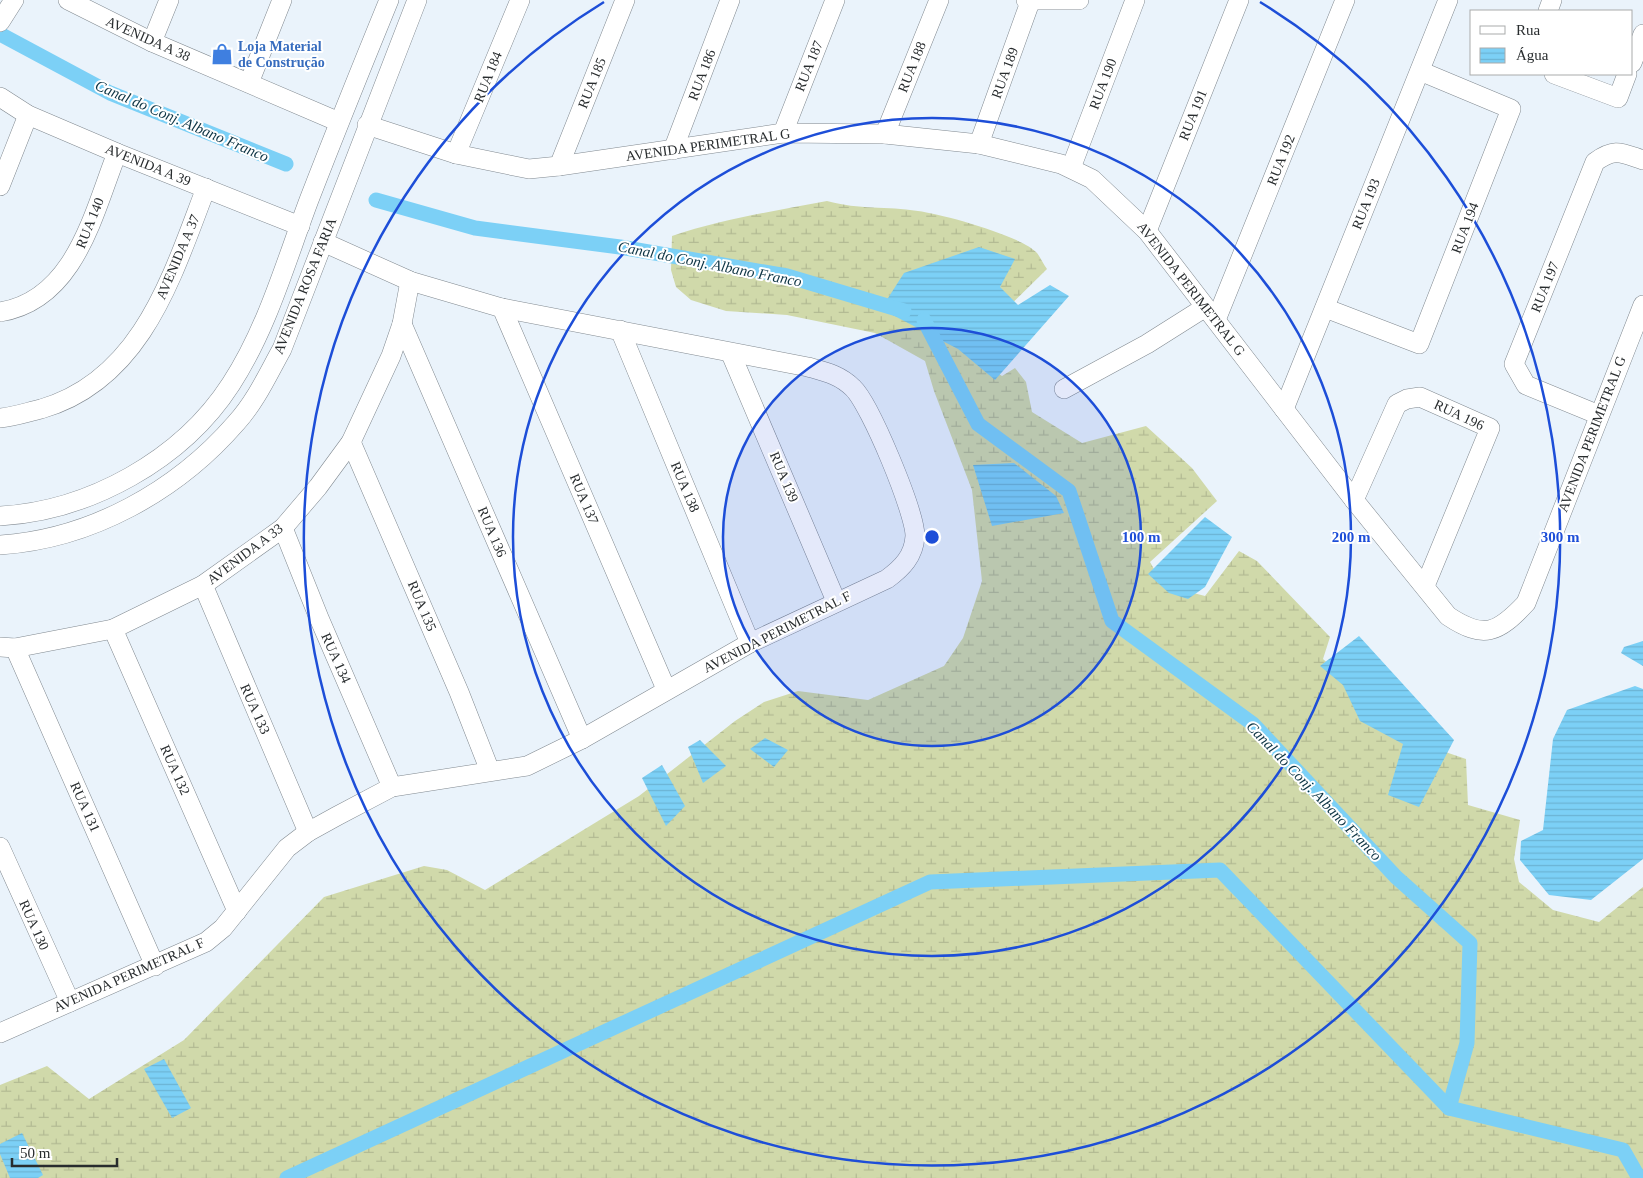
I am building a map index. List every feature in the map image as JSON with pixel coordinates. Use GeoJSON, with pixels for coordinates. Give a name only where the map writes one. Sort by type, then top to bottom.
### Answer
{"type":"FeatureCollection","features":[{"type":"Feature","properties":{"kind":"street"},"geometry":{"type":"LineString","coordinates":[[0,22],[14,0]]}},
{"type":"Feature","properties":{"kind":"street","name":"AVENIDA A 38"},"geometry":{"type":"LineString","coordinates":[[68,0],[152,42],[339,122]]}},
{"type":"Feature","properties":{"kind":"street"},"geometry":{"type":"LineString","coordinates":[[152,42],[169,0]]}},
{"type":"Feature","properties":{"kind":"street"},"geometry":{"type":"LineString","coordinates":[[249,83],[282,0]]}},
{"type":"Feature","properties":{"kind":"street","name":"AVENIDA ROSA FARIA"},"geometry":{"type":"LineString","coordinates":[[0,516],[69,504],[118,483],[150,464],[194,428],[212,409],[231,384],[250,349],[266,312],[388,0]]}},
{"type":"Feature","properties":{"kind":"street","name":"AVENIDA ROSA FARIA"},"geometry":{"type":"LineString","coordinates":[[0,545],[51,537],[94,525],[122,512],[157,492],[205,455],[237,422],[257,394],[282,349],[367,125],[417,0]]}},
{"type":"Feature","properties":{"kind":"street","name":"RUA 184"},"geometry":{"type":"LineString","coordinates":[[456,154],[520,0]]}},
{"type":"Feature","properties":{"kind":"street","name":"RUA 185"},"geometry":{"type":"LineString","coordinates":[[559,166],[625,0]]}},
{"type":"Feature","properties":{"kind":"street","name":"RUA 186"},"geometry":{"type":"LineString","coordinates":[[673,150],[730,0]]}},
{"type":"Feature","properties":{"kind":"street","name":"RUA 187"},"geometry":{"type":"LineString","coordinates":[[782,133],[835,0]]}},
{"type":"Feature","properties":{"kind":"street","name":"RUA 188"},"geometry":{"type":"LineString","coordinates":[[885,134],[939,0]]}},
{"type":"Feature","properties":{"kind":"street"},"geometry":{"type":"LineString","coordinates":[[1028,1],[1079,0]]}},
{"type":"Feature","properties":{"kind":"street","name":"RUA 190"},"geometry":{"type":"LineString","coordinates":[[1071,168],[1135,0]]}},
{"type":"Feature","properties":{"kind":"street","name":"RUA 191"},"geometry":{"type":"LineString","coordinates":[[1147,231],[1239,0]]}},
{"type":"Feature","properties":{"kind":"street","name":"RUA 192"},"geometry":{"type":"LineString","coordinates":[[1210,314],[1345,0]]}},
{"type":"Feature","properties":{"kind":"street","name":"RUA 193"},"geometry":{"type":"LineString","coordinates":[[1284,409],[1448,0]]}},
{"type":"Feature","properties":{"kind":"street","name":"RUA 189"},"geometry":{"type":"LineString","coordinates":[[979,144],[1028,1]]}},
{"type":"Feature","properties":{"kind":"street"},"geometry":{"type":"LineString","coordinates":[[1633,60],[1643,34]]}},
{"type":"Feature","properties":{"kind":"street","name":"RUA 194"},"geometry":{"type":"LineString","coordinates":[[1325,308],[1419,344],[1512,109],[1420,71]]}},
{"type":"Feature","properties":{"kind":"street"},"geometry":{"type":"LineString","coordinates":[[1557,75],[1618,98],[1627,75]]}},
{"type":"Feature","properties":{"kind":"street","name":"AVENIDA A 39"},"geometry":{"type":"LineString","coordinates":[[0,97],[28,115],[117,153],[300,226]]}},
{"type":"Feature","properties":{"kind":"street"},"geometry":{"type":"LineString","coordinates":[[0,186],[28,115]]}},
{"type":"Feature","properties":{"kind":"street","name":"AVENIDA PERIMETRAL G"},"geometry":{"type":"LineString","coordinates":[[367,125],[456,154],[529,169],[782,133],[885,134],[979,144],[1050,159],[1071,168],[1092,179],[1147,231],[1354,500],[1448,616],[1463,626],[1478,631],[1492,631],[1509,621],[1526,603],[1643,305]]}},
{"type":"Feature","properties":{"kind":"street","name":"RUA 197"},"geometry":{"type":"LineString","coordinates":[[1599,415],[1526,385],[1514,364],[1595,162],[1606,154],[1618,151],[1643,160]]}},
{"type":"Feature","properties":{"kind":"street","name":"RUA 140"},"geometry":{"type":"LineString","coordinates":[[0,312],[16,309],[33,302],[53,286],[78,254],[117,153]]}},
{"type":"Feature","properties":{"kind":"street","name":"AVENIDA A 37"},"geometry":{"type":"LineString","coordinates":[[0,418],[57,404],[81,393],[126,353],[144,330],[167,289],[206,188]]}},
{"type":"Feature","properties":{"kind":"street","name":"AVENIDA PERIMETRAL F"},"geometry":{"type":"LineString","coordinates":[[0,1033],[206,942],[224,928],[282,853],[308,832],[392,787],[527,766],[582,739],[666,689],[750,643],[836,601],[887,579],[901,569],[912,554],[915,536],[910,510],[900,486],[869,415],[854,389],[836,374],[502,308],[410,281],[323,242]]}},
{"type":"Feature","properties":{"kind":"street","name":"AVENIDA A 33"},"geometry":{"type":"LineString","coordinates":[[7,648],[113,629],[203,585],[283,528],[318,487],[351,442],[378,388],[402,324],[410,281]]}},
{"type":"Feature","properties":{"kind":"street","name":"RUA 137"},"geometry":{"type":"LineString","coordinates":[[502,308],[666,689]]}},
{"type":"Feature","properties":{"kind":"street"},"geometry":{"type":"LineString","coordinates":[[266,312],[293,322]]}},
{"type":"Feature","properties":{"kind":"street"},"geometry":{"type":"LineString","coordinates":[[1064,389],[1147,344],[1210,314]]}},
{"type":"Feature","properties":{"kind":"street","name":"RUA 136"},"geometry":{"type":"LineString","coordinates":[[402,324],[582,739]]}},
{"type":"Feature","properties":{"kind":"street","name":"RUA 138"},"geometry":{"type":"LineString","coordinates":[[620,330],[750,643]]}},
{"type":"Feature","properties":{"kind":"street","name":"RUA 139"},"geometry":{"type":"LineString","coordinates":[[731,354],[836,601]]}},
{"type":"Feature","properties":{"kind":"street","name":"RUA 196"},"geometry":{"type":"LineString","coordinates":[[1354,500],[1397,404],[1407,398],[1420,397],[1490,428],[1425,586]]}},
{"type":"Feature","properties":{"kind":"street","name":"RUA 135"},"geometry":{"type":"LineString","coordinates":[[351,442],[459,692],[490,771]]}},
{"type":"Feature","properties":{"kind":"street","name":"RUA 134"},"geometry":{"type":"LineString","coordinates":[[283,528],[319,618],[392,787]]}},
{"type":"Feature","properties":{"kind":"street","name":"RUA 133"},"geometry":{"type":"LineString","coordinates":[[203,585],[308,832]]}},
{"type":"Feature","properties":{"kind":"street","name":"RUA 132"},"geometry":{"type":"LineString","coordinates":[[113,629],[236,911]]}},
{"type":"Feature","properties":{"kind":"street","name":"RUA 131"},"geometry":{"type":"LineString","coordinates":[[7,648],[155,966]]}},
{"type":"Feature","properties":{"kind":"street","name":"RUA 130"},"geometry":{"type":"LineString","coordinates":[[0,847],[70,1002]]}},
{"type":"Feature","properties":{"kind":"green space"},"geometry":{"type":"Polygon","coordinates":[[[827,201],[851,206],[918,211],[945,216],[999,233],[1029,246],[1037,253],[1047,269],[984,331],[980,361],[1002,376],[1015,368],[1026,382],[1032,412],[1082,443],[1146,426],[1192,468],[1217,501],[1150,562],[1163,585],[1205,596],[1239,551],[1257,561],[1330,637],[1323,659],[1413,741],[1466,759],[1468,805],[1520,820],[1514,859],[1519,882],[1553,910],[1599,922],[1643,887],[1643,1178],[0,1178],[0,1085],[47,1066],[89,1099],[184,1040],[324,897],[424,866],[447,870],[485,890],[639,796],[735,721],[764,702],[798,691],[868,700],[944,666],[963,638],[982,581],[972,490],[934,391],[925,361],[875,333],[787,315],[726,311],[691,300],[676,287],[671,270],[672,236],[730,220],[827,201]]]}},
{"type":"Feature","properties":{"kind":"water"},"geometry":{"type":"Polygon","coordinates":[[[979,247],[1015,259],[1000,287],[1018,305],[1050,285],[1069,296],[995,380],[958,349],[881,309],[904,273],[979,247]]]}},
{"type":"Feature","properties":{"kind":"water"},"geometry":{"type":"Polygon","coordinates":[[[1014,463],[1056,496],[1064,513],[992,526],[973,465],[1014,463]]]}},
{"type":"Feature","properties":{"kind":"water"},"geometry":{"type":"Polygon","coordinates":[[[1205,517],[1232,537],[1205,587],[1188,599],[1169,593],[1148,574],[1205,517]]]}},
{"type":"Feature","properties":{"kind":"water"},"geometry":{"type":"Polygon","coordinates":[[[1359,636],[1454,740],[1419,807],[1388,795],[1403,744],[1360,721],[1343,685],[1320,666],[1359,636]]]}},
{"type":"Feature","properties":{"kind":"water"},"geometry":{"type":"Polygon","coordinates":[[[1643,641],[1643,666],[1621,653],[1624,647],[1643,641]]]}},
{"type":"Feature","properties":{"kind":"water"},"geometry":{"type":"Polygon","coordinates":[[[1635,686],[1643,689],[1643,859],[1591,900],[1549,895],[1520,860],[1521,841],[1543,830],[1553,739],[1567,710],[1635,686]]]}},
{"type":"Feature","properties":{"kind":"water"},"geometry":{"type":"Polygon","coordinates":[[[765,738],[788,750],[774,767],[750,749],[765,738]]]}},
{"type":"Feature","properties":{"kind":"water"},"geometry":{"type":"Polygon","coordinates":[[[700,740],[726,766],[703,783],[688,747],[700,740]]]}},
{"type":"Feature","properties":{"kind":"water"},"geometry":{"type":"Polygon","coordinates":[[[662,765],[685,806],[666,826],[642,778],[662,765]]]}},
{"type":"Feature","properties":{"kind":"water"},"geometry":{"type":"Polygon","coordinates":[[[164,1059],[191,1108],[172,1118],[144,1069],[164,1059]]]}},
{"type":"Feature","properties":{"kind":"water"},"geometry":{"type":"Polygon","coordinates":[[[22,1133],[43,1175],[38,1178],[10,1178],[0,1154],[0,1144],[22,1133]]]}},
{"type":"Feature","properties":{"kind":"waterway","name":"Canal do Conj. Albano Franco"},"geometry":{"type":"LineString","coordinates":[[0,34],[110,93],[286,164]]}},
{"type":"Feature","properties":{"kind":"waterway","name":"Canal do Conj. Albano Franco"},"geometry":{"type":"LineString","coordinates":[[376,200],[475,228],[620,247],[787,276],[904,311]]}},
{"type":"Feature","properties":{"kind":"waterway","name":"Canal do Conj. Albano Franco"},"geometry":{"type":"LineString","coordinates":[[924,320],[978,424],[1069,491],[1112,621],[1253,724],[1396,877],[1470,943],[1467,1043],[1449,1108]]}},
{"type":"Feature","properties":{"kind":"waterway"},"geometry":{"type":"LineString","coordinates":[[287,1178],[930,882],[1220,870],[1449,1108],[1623,1150],[1639,1178]]}},
{"type":"Feature","properties":{"kind":"place","name":"Loja Material de Construção"},"geometry":{"type":"Point","coordinates":[222,54]}}]}
